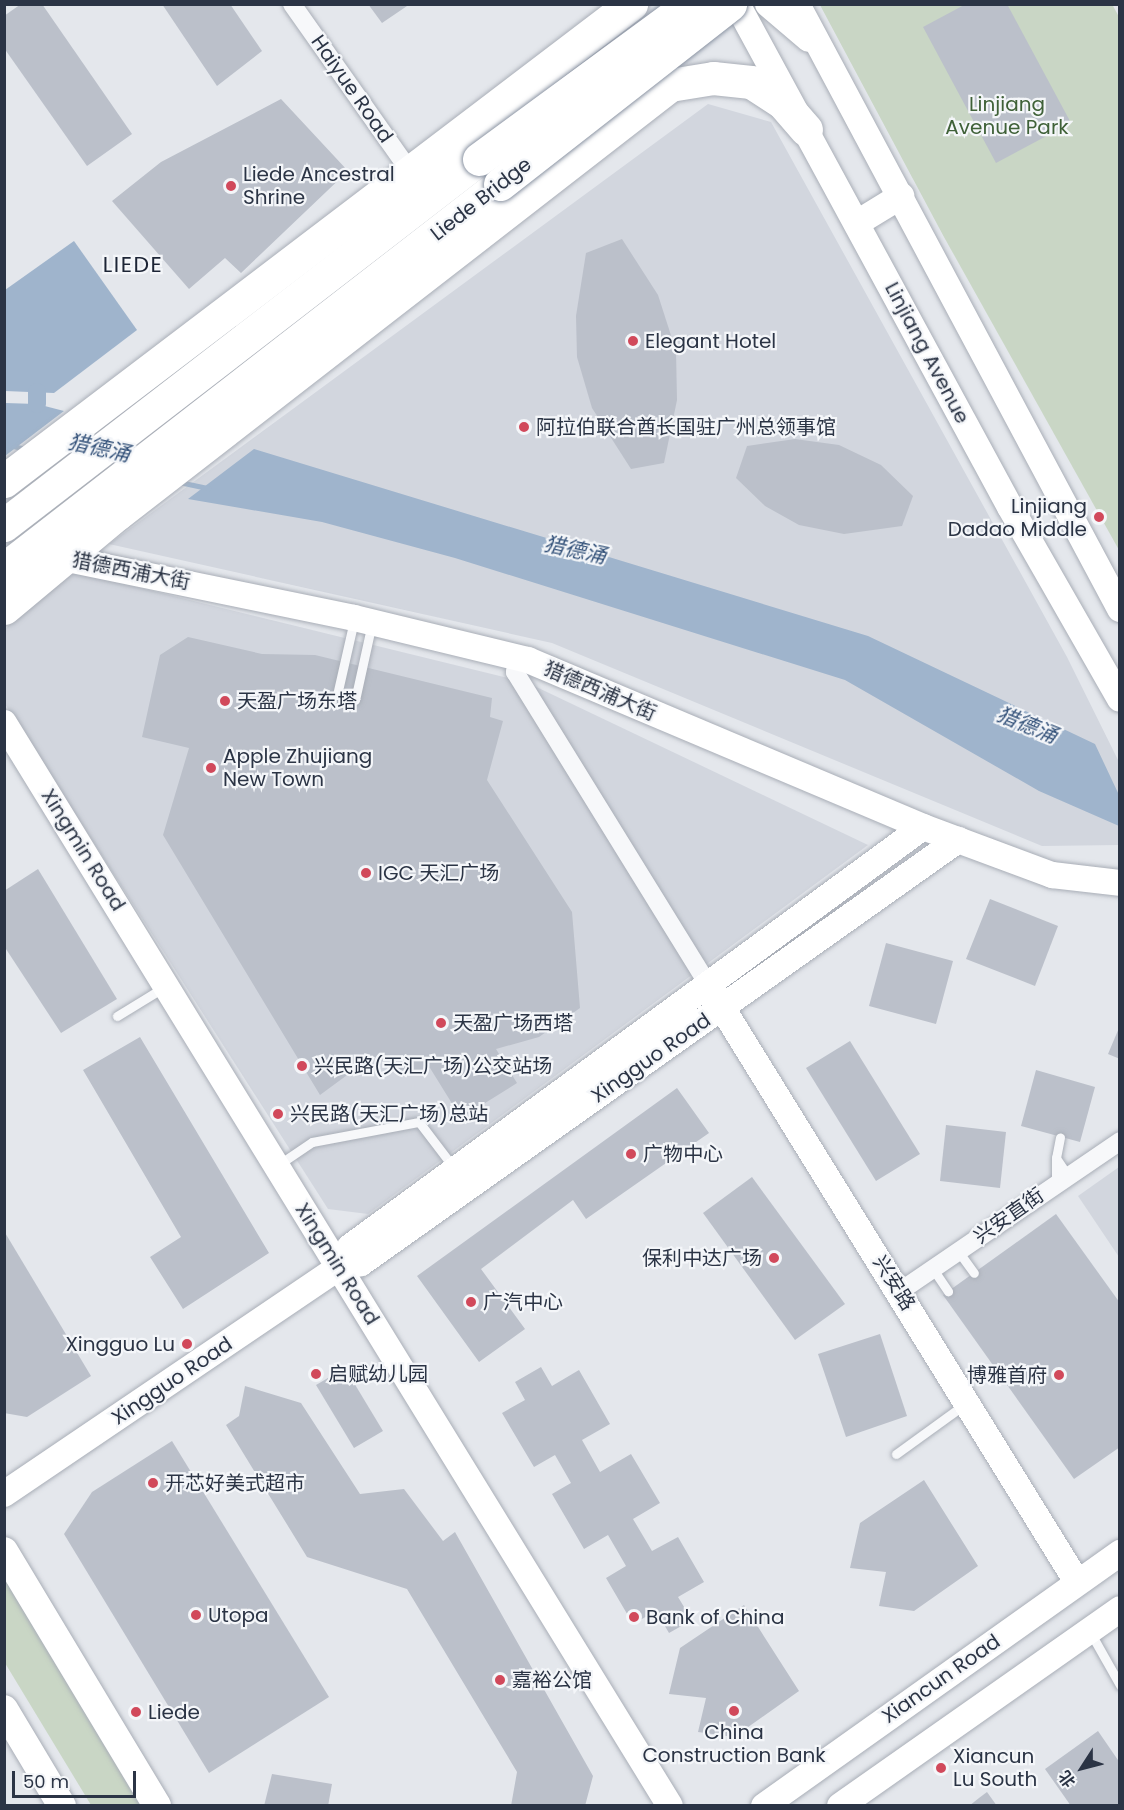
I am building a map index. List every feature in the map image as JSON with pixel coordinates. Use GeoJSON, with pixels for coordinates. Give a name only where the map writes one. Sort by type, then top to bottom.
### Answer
{"type":"FeatureCollection","features":[{"type":"Feature","properties":{"kind":"highway"},"geometry":{"type":"LineString","coordinates":[[4,525],[19,502],[161,386],[412,174],[631,4]]}},
{"type":"Feature","properties":{"kind":"highway"},"geometry":{"type":"LineString","coordinates":[[4,608],[62,558],[262,400],[670,85],[684,68],[693,42],[674,4]]}},
{"type":"Feature","properties":{"kind":"highway","name":"Liede Bridge"},"geometry":{"type":"LineString","coordinates":[[161,386],[284,308],[479,159],[690,4]]}},
{"type":"Feature","properties":{"kind":"highway","name":"Liede Bridge"},"geometry":{"type":"LineString","coordinates":[[231,392],[730,4]]}},
{"type":"Feature","properties":{"kind":"highway"},"geometry":{"type":"LineString","coordinates":[[670,85],[713,78],[751,82],[783,103],[806,129]]}},
{"type":"Feature","properties":{"kind":"highway"},"geometry":{"type":"LineString","coordinates":[[4,481],[161,386]]}},
{"type":"Feature","properties":{"kind":"highway"},"geometry":{"type":"LineString","coordinates":[[117,514],[231,392]]}},
{"type":"Feature","properties":{"kind":"highway"},"geometry":{"type":"LineString","coordinates":[[4,569],[84,509],[231,392]]}},
{"type":"Feature","properties":{"kind":"highway"},"geometry":{"type":"LineString","coordinates":[[84,509],[262,400]]}},
{"type":"Feature","properties":{"kind":"main road"},"geometry":{"type":"LineString","coordinates":[[4,1551],[157,1806]]}},
{"type":"Feature","properties":{"kind":"main road"},"geometry":{"type":"LineString","coordinates":[[4,1709],[62,1806]]}},
{"type":"Feature","properties":{"kind":"street","name":"Haiyue Road"},"geometry":{"type":"LineString","coordinates":[[292,4],[412,174]]}},
{"type":"Feature","properties":{"kind":"street","name":"Linjiang Avenue"},"geometry":{"type":"LineString","coordinates":[[737,4],[1116,696]]}},
{"type":"Feature","properties":{"kind":"street"},"geometry":{"type":"LineString","coordinates":[[768,4],[822,51]]}},
{"type":"Feature","properties":{"kind":"street"},"geometry":{"type":"LineString","coordinates":[[797,4],[1119,609]]}},
{"type":"Feature","properties":{"kind":"street"},"geometry":{"type":"LineString","coordinates":[[857,223],[901,196]]}},
{"type":"Feature","properties":{"kind":"street","name":"猎德西浦大街"},"geometry":{"type":"LineString","coordinates":[[62,558],[364,620],[520,658],[923,827],[1052,875],[1119,882]]}},
{"type":"Feature","properties":{"kind":"street"},"geometry":{"type":"LineString","coordinates":[[520,658],[515,672],[708,985]]}},
{"type":"Feature","properties":{"kind":"street","name":"Xingmin Road"},"geometry":{"type":"LineString","coordinates":[[4,723],[670,1806]]}},
{"type":"Feature","properties":{"kind":"street","name":"Xingguo Road"},"geometry":{"type":"LineString","coordinates":[[339,1268],[350,1247],[923,827]]}},
{"type":"Feature","properties":{"kind":"street","name":"Xingguo Road"},"geometry":{"type":"LineString","coordinates":[[4,1494],[339,1268],[361,1263],[958,840]]}},
{"type":"Feature","properties":{"kind":"street","name":"兴安路"},"geometry":{"type":"LineString","coordinates":[[708,985],[1077,1582]]}},
{"type":"Feature","properties":{"kind":"street","name":"兴安直街"},"geometry":{"type":"LineString","coordinates":[[899,1292],[1119,1141]]}},
{"type":"Feature","properties":{"kind":"street","name":"Xiancun Road"},"geometry":{"type":"LineString","coordinates":[[764,1806],[1119,1553]]}},
{"type":"Feature","properties":{"kind":"street"},"geometry":{"type":"LineString","coordinates":[[840,1806],[1119,1609]]}},
{"type":"Feature","properties":{"kind":"lane"},"geometry":{"type":"LineString","coordinates":[[337,694],[364,620]]}},
{"type":"Feature","properties":{"kind":"lane"},"geometry":{"type":"LineString","coordinates":[[355,700],[364,620]]}},
{"type":"Feature","properties":{"kind":"lane"},"geometry":{"type":"LineString","coordinates":[[117,1016],[166,986]]}},
{"type":"Feature","properties":{"kind":"lane"},"geometry":{"type":"LineString","coordinates":[[277,1166],[312,1142],[420,1122],[456,1170]]}},
{"type":"Feature","properties":{"kind":"lane"},"geometry":{"type":"LineString","coordinates":[[1060,1137],[1056,1158],[1062,1180]]}},
{"type":"Feature","properties":{"kind":"lane"},"geometry":{"type":"LineString","coordinates":[[1056,1158],[1062,1180]]}},
{"type":"Feature","properties":{"kind":"lane"},"geometry":{"type":"LineString","coordinates":[[958,1251],[974,1273]]}},
{"type":"Feature","properties":{"kind":"lane"},"geometry":{"type":"LineString","coordinates":[[933,1269],[948,1291]]}},
{"type":"Feature","properties":{"kind":"lane"},"geometry":{"type":"LineString","coordinates":[[896,1454],[967,1403]]}},
{"type":"Feature","properties":{"kind":"lane"},"geometry":{"type":"LineString","coordinates":[[1089,1630],[1119,1685]]}},
{"type":"Feature","properties":{"kind":"shaded area"},"geometry":{"type":"Polygon","coordinates":[[[708,104],[771,122],[1067,657],[1119,762],[1119,845],[1042,846],[552,643],[109,544],[708,104]]]}},
{"type":"Feature","properties":{"kind":"shaded area"},"geometry":{"type":"Polygon","coordinates":[[[67,570],[528,683],[868,845],[368,1214],[328,1209],[5,704],[5,629],[67,570]]]}},
{"type":"Feature","properties":{"kind":"shaded area"},"geometry":{"type":"Polygon","coordinates":[[[1119,1167],[1119,1257],[1078,1196],[1119,1167]]]}},
{"type":"Feature","properties":{"kind":"green space","name":"Linjiang Avenue Park"},"geometry":{"type":"Polygon","coordinates":[[[1112,4],[1119,17],[1119,550],[944,237],[820,5],[1112,4]]]}},
{"type":"Feature","properties":{"kind":"green space"},"geometry":{"type":"Polygon","coordinates":[[[4,1580],[140,1805],[91,1805],[5,1663],[4,1580]]]}},
{"type":"Feature","properties":{"kind":"water"},"geometry":{"type":"Polygon","coordinates":[[[74,241],[137,330],[54,393],[5,391],[5,290],[74,241]]]}},
{"type":"Feature","properties":{"kind":"water"},"geometry":{"type":"Polygon","coordinates":[[[5,403],[37,404],[64,411],[5,456],[5,403]]]}},
{"type":"Feature","properties":{"kind":"water"},"geometry":{"type":"Polygon","coordinates":[[[254,449],[868,636],[1095,744],[1119,795],[1119,826],[1039,791],[845,680],[455,558],[322,522],[188,499],[254,449]]]}},
{"type":"Feature","properties":{"kind":"building"},"geometry":{"type":"Polygon","coordinates":[[[21,4],[42,4],[132,134],[87,166],[4,48],[4,16],[21,4]]]}},
{"type":"Feature","properties":{"kind":"building"},"geometry":{"type":"Polygon","coordinates":[[[162,4],[230,4],[262,51],[217,86],[162,4]]]}},
{"type":"Feature","properties":{"kind":"building"},"geometry":{"type":"Polygon","coordinates":[[[368,4],[410,4],[382,23],[368,4]]]}},
{"type":"Feature","properties":{"kind":"building"},"geometry":{"type":"Polygon","coordinates":[[[966,4],[1007,4],[1071,123],[996,163],[923,27],[966,4]]]}},
{"type":"Feature","properties":{"kind":"building","name":"Liede Ancestral Shrine"},"geometry":{"type":"Polygon","coordinates":[[[281,99],[348,171],[241,273],[225,258],[189,289],[112,201],[161,162],[281,99]]]}},
{"type":"Feature","properties":{"kind":"building"},"geometry":{"type":"Polygon","coordinates":[[[622,239],[658,295],[676,351],[677,400],[664,463],[631,469],[592,408],[577,357],[576,316],[586,253],[622,239]]]}},
{"type":"Feature","properties":{"kind":"building"},"geometry":{"type":"Polygon","coordinates":[[[795,439],[839,445],[881,465],[913,496],[902,526],[844,534],[799,525],[765,506],[736,478],[747,446],[795,439]]]}},
{"type":"Feature","properties":{"kind":"building","name":"IGC 天汇广场"},"geometry":{"type":"Polygon","coordinates":[[[188,637],[262,654],[315,655],[492,698],[490,717],[503,721],[487,780],[572,912],[580,1008],[539,1037],[496,1049],[517,1083],[461,1118],[430,1068],[407,1075],[373,1056],[320,1095],[163,835],[189,748],[142,737],[160,655],[188,637]]]}},
{"type":"Feature","properties":{"kind":"building"},"geometry":{"type":"Polygon","coordinates":[[[38,869],[117,999],[61,1033],[4,946],[4,891],[38,869]]]}},
{"type":"Feature","properties":{"kind":"building"},"geometry":{"type":"Polygon","coordinates":[[[990,899],[1058,926],[1035,986],[966,959],[990,899]]]}},
{"type":"Feature","properties":{"kind":"building"},"geometry":{"type":"Polygon","coordinates":[[[886,943],[953,961],[936,1024],[869,1006],[886,943]]]}},
{"type":"Feature","properties":{"kind":"building"},"geometry":{"type":"Polygon","coordinates":[[[1120,1028],[1120,1059],[1108,1054],[1120,1028]]]}},
{"type":"Feature","properties":{"kind":"building"},"geometry":{"type":"Polygon","coordinates":[[[140,1037],[269,1253],[183,1309],[150,1257],[181,1237],[83,1070],[140,1037]]]}},
{"type":"Feature","properties":{"kind":"building"},"geometry":{"type":"Polygon","coordinates":[[[850,1041],[920,1154],[876,1181],[806,1068],[850,1041]]]}},
{"type":"Feature","properties":{"kind":"building"},"geometry":{"type":"Polygon","coordinates":[[[1036,1070],[1095,1087],[1080,1142],[1021,1126],[1036,1070]]]}},
{"type":"Feature","properties":{"kind":"building"},"geometry":{"type":"Polygon","coordinates":[[[677,1088],[709,1133],[586,1219],[573,1200],[481,1269],[525,1329],[479,1362],[417,1276],[677,1088]]]}},
{"type":"Feature","properties":{"kind":"building"},"geometry":{"type":"Polygon","coordinates":[[[946,1125],[1006,1132],[1000,1188],[940,1181],[946,1125]]]}},
{"type":"Feature","properties":{"kind":"building","name":"保利中达广场"},"geometry":{"type":"Polygon","coordinates":[[[752,1177],[845,1304],[795,1340],[703,1213],[752,1177]]]}},
{"type":"Feature","properties":{"kind":"building","name":"博雅首府"},"geometry":{"type":"Polygon","coordinates":[[[1056,1214],[1120,1303],[1120,1447],[1074,1479],[943,1295],[1056,1214]]]}},
{"type":"Feature","properties":{"kind":"building"},"geometry":{"type":"Polygon","coordinates":[[[4,1231],[91,1376],[27,1417],[4,1413],[4,1231]]]}},
{"type":"Feature","properties":{"kind":"building"},"geometry":{"type":"Polygon","coordinates":[[[880,1334],[907,1416],[846,1437],[818,1354],[880,1334]]]}},
{"type":"Feature","properties":{"kind":"building"},"geometry":{"type":"Polygon","coordinates":[[[541,1367],[552,1386],[579,1370],[610,1424],[582,1440],[600,1472],[631,1454],[660,1503],[633,1519],[652,1551],[678,1537],[704,1582],[678,1597],[692,1620],[669,1633],[656,1611],[633,1624],[606,1578],[626,1566],[608,1535],[584,1549],[552,1494],[571,1483],[555,1455],[534,1467],[502,1413],[525,1400],[515,1382],[541,1367]]]}},
{"type":"Feature","properties":{"kind":"building"},"geometry":{"type":"Polygon","coordinates":[[[345,1368],[383,1431],[354,1448],[316,1385],[345,1368]]]}},
{"type":"Feature","properties":{"kind":"building","name":"嘉裕公馆"},"geometry":{"type":"Polygon","coordinates":[[[245,1386],[301,1403],[360,1494],[404,1489],[443,1541],[455,1532],[593,1776],[585,1806],[511,1806],[517,1772],[407,1589],[307,1557],[226,1425],[239,1416],[245,1386]]]}},
{"type":"Feature","properties":{"kind":"building","name":"Utopa"},"geometry":{"type":"Polygon","coordinates":[[[172,1441],[329,1697],[209,1773],[64,1534],[92,1492],[172,1441]]]}},
{"type":"Feature","properties":{"kind":"building"},"geometry":{"type":"Polygon","coordinates":[[[924,1480],[978,1566],[914,1611],[879,1606],[886,1572],[850,1568],[860,1523],[924,1480]]]}},
{"type":"Feature","properties":{"kind":"building"},"geometry":{"type":"Polygon","coordinates":[[[744,1605],[799,1691],[734,1737],[698,1732],[706,1698],[669,1694],[680,1648],[744,1605]]]}},
{"type":"Feature","properties":{"kind":"building"},"geometry":{"type":"Polygon","coordinates":[[[1098,1731],[1120,1763],[1120,1806],[1071,1806],[1045,1769],[1098,1731]]]}},
{"type":"Feature","properties":{"kind":"building"},"geometry":{"type":"Polygon","coordinates":[[[272,1774],[332,1784],[328,1806],[264,1806],[272,1774]]]}},
{"type":"Feature","properties":{"kind":"building"},"geometry":{"type":"Polygon","coordinates":[[[987,1792],[997,1806],[969,1806],[979,1798],[987,1792]]]}},
{"type":"Feature","properties":{"kind":"waterway"},"geometry":{"type":"LineString","coordinates":[[37,392],[37,404]]}},
{"type":"Feature","properties":{"kind":"waterway","name":"猎德涌"},"geometry":{"type":"LineString","coordinates":[[4,444],[26,449]]}},
{"type":"Feature","properties":{"kind":"waterway","name":"猎德涌"},"geometry":{"type":"LineString","coordinates":[[179,482],[208,488]]}},
{"type":"Feature","properties":{"kind":"place","name":"Liede Ancestral Shrine"},"geometry":{"type":"Point","coordinates":[231,186]}},
{"type":"Feature","properties":{"kind":"place","name":"Elegant Hotel"},"geometry":{"type":"Point","coordinates":[633,341]}},
{"type":"Feature","properties":{"kind":"place","name":"阿拉伯联合酋长国驻广州总领事馆"},"geometry":{"type":"Point","coordinates":[524,427]}},
{"type":"Feature","properties":{"kind":"place","name":"Linjiang Dadao Middle"},"geometry":{"type":"Point","coordinates":[1099,517]}},
{"type":"Feature","properties":{"kind":"place","name":"天盈广场东塔"},"geometry":{"type":"Point","coordinates":[225,701]}},
{"type":"Feature","properties":{"kind":"place","name":"Apple Zhujiang New Town"},"geometry":{"type":"Point","coordinates":[211,768]}},
{"type":"Feature","properties":{"kind":"place","name":"IGC 天汇广场"},"geometry":{"type":"Point","coordinates":[366,873]}},
{"type":"Feature","properties":{"kind":"place","name":"天盈广场西塔"},"geometry":{"type":"Point","coordinates":[441,1023]}},
{"type":"Feature","properties":{"kind":"place","name":"兴民路(天汇广场)公交站场"},"geometry":{"type":"Point","coordinates":[302,1066]}},
{"type":"Feature","properties":{"kind":"place","name":"兴民路(天汇广场)总站"},"geometry":{"type":"Point","coordinates":[278,1114]}},
{"type":"Feature","properties":{"kind":"place","name":"广物中心"},"geometry":{"type":"Point","coordinates":[631,1154]}},
{"type":"Feature","properties":{"kind":"place","name":"保利中达广场"},"geometry":{"type":"Point","coordinates":[774,1258]}},
{"type":"Feature","properties":{"kind":"place","name":"广汽中心"},"geometry":{"type":"Point","coordinates":[471,1302]}},
{"type":"Feature","properties":{"kind":"place","name":"Xingguo Lu"},"geometry":{"type":"Point","coordinates":[187,1344]}},
{"type":"Feature","properties":{"kind":"place","name":"启赋幼儿园"},"geometry":{"type":"Point","coordinates":[316,1374]}},
{"type":"Feature","properties":{"kind":"place","name":"博雅首府"},"geometry":{"type":"Point","coordinates":[1059,1375]}},
{"type":"Feature","properties":{"kind":"place","name":"开芯好美式超市"},"geometry":{"type":"Point","coordinates":[153,1483]}},
{"type":"Feature","properties":{"kind":"place","name":"Utopa"},"geometry":{"type":"Point","coordinates":[196,1615]}},
{"type":"Feature","properties":{"kind":"place","name":"Bank of China"},"geometry":{"type":"Point","coordinates":[634,1617]}},
{"type":"Feature","properties":{"kind":"place","name":"嘉裕公馆"},"geometry":{"type":"Point","coordinates":[500,1680]}},
{"type":"Feature","properties":{"kind":"place","name":"China Construction Bank"},"geometry":{"type":"Point","coordinates":[734,1711]}},
{"type":"Feature","properties":{"kind":"place","name":"Liede"},"geometry":{"type":"Point","coordinates":[136,1712]}},
{"type":"Feature","properties":{"kind":"place","name":"Xiancun Lu South"},"geometry":{"type":"Point","coordinates":[941,1768]}},
{"type":"Feature","properties":{"kind":"district","name":"LIEDE"},"geometry":{"type":"Point","coordinates":[133,265]}}]}
